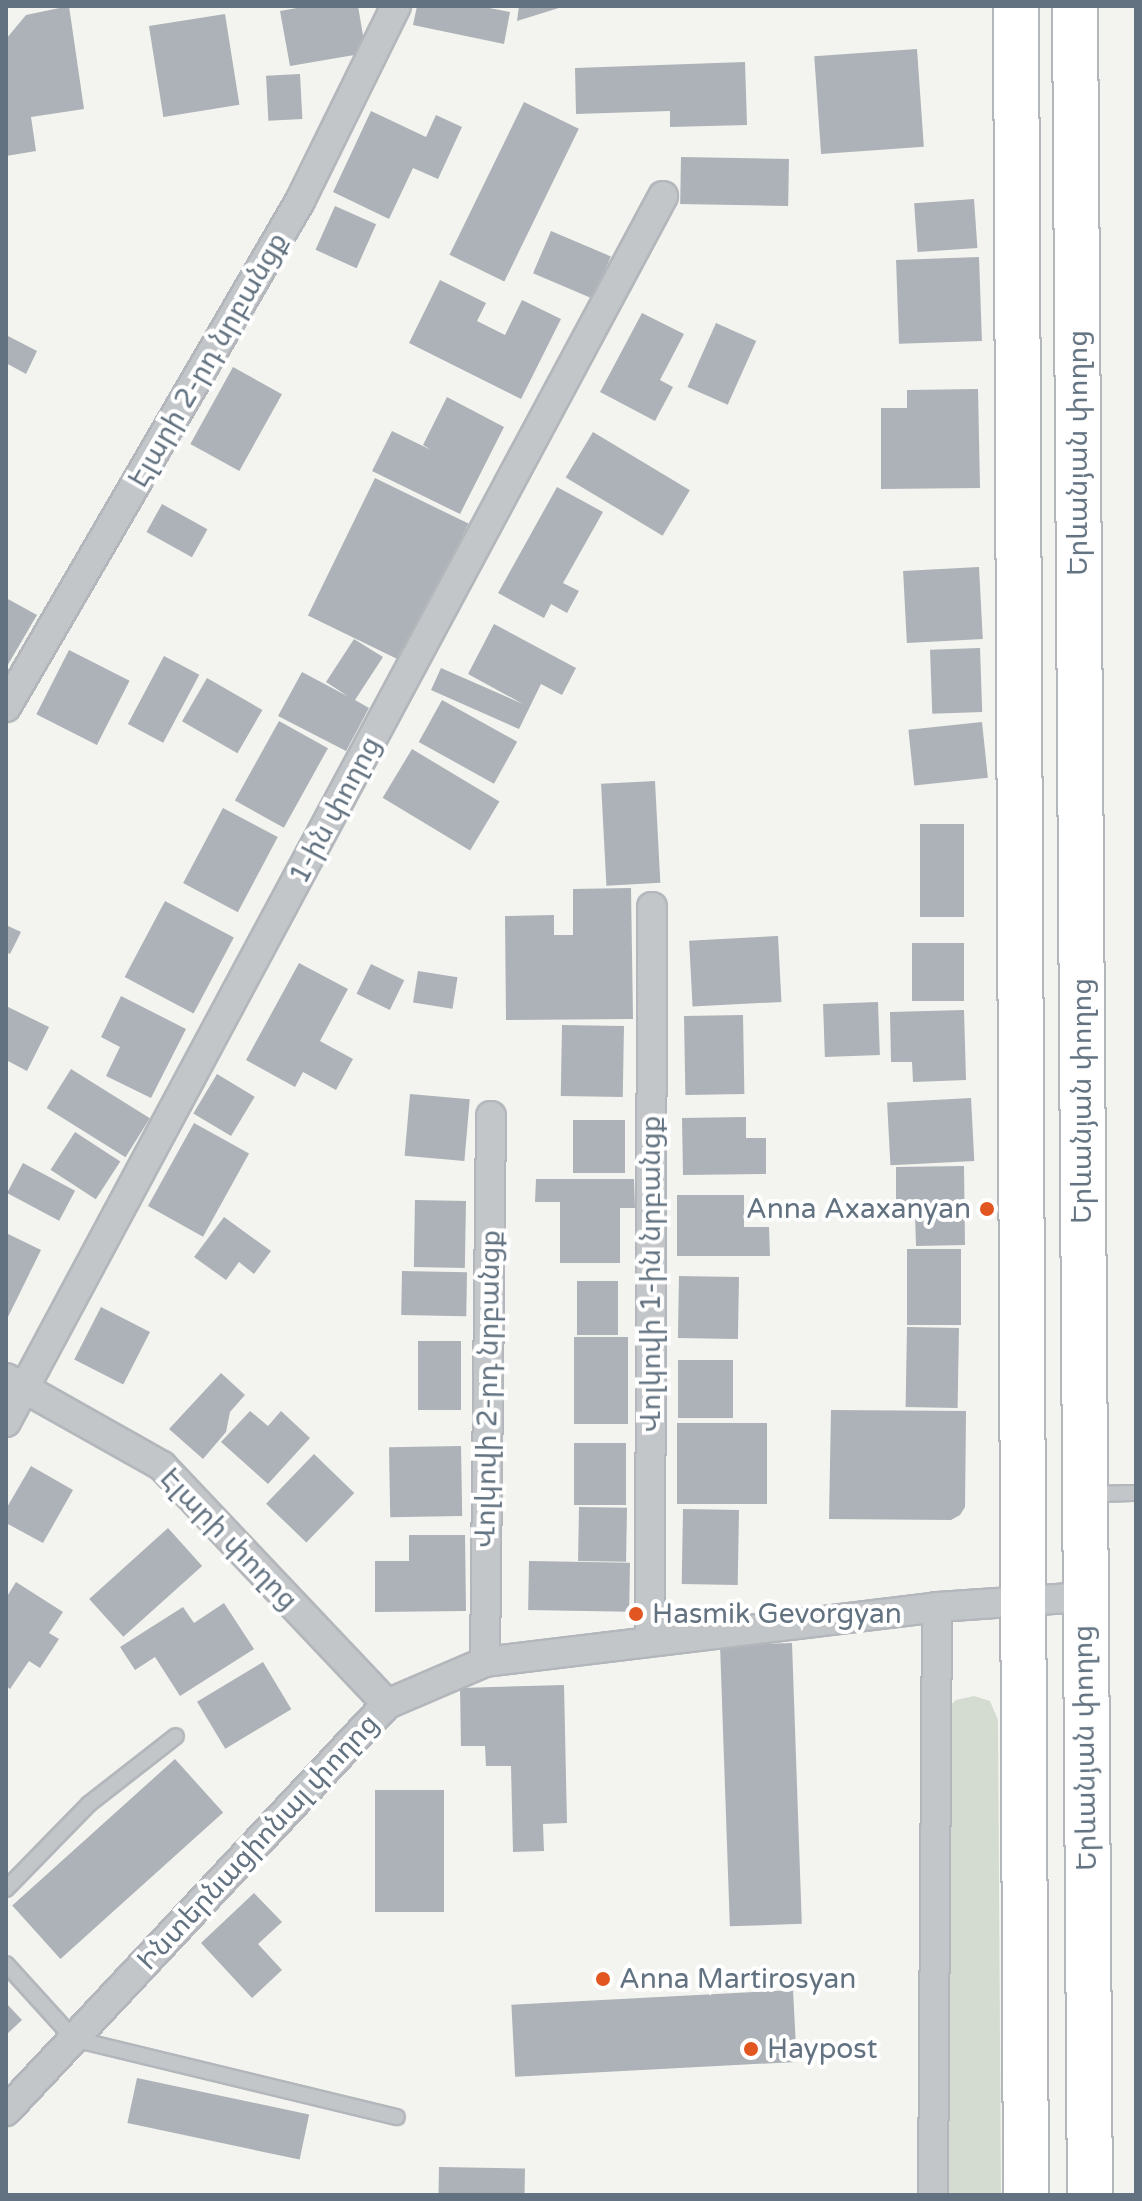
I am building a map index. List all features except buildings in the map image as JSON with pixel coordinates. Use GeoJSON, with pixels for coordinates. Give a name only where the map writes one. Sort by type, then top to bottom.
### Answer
{"type":"FeatureCollection","features":[{"type":"Feature","properties":{"kind":"main road"},"geometry":{"type":"LineString","coordinates":[[1016,6],[1026,2195]]}},
{"type":"Feature","properties":{"kind":"main road","name":"Երևանյան փողոց"},"geometry":{"type":"LineString","coordinates":[[1075,6],[1085,1494],[1083,1597],[1090,2195]]}},
{"type":"Feature","properties":{"kind":"street","name":"Էլարի 2-րդ նրբանցք"},"geometry":{"type":"LineString","coordinates":[[6,707],[300,201],[396,6]]}},
{"type":"Feature","properties":{"kind":"street","name":"1-ին փողոց"},"geometry":{"type":"LineString","coordinates":[[6,1422],[16,1383],[663,196]]}},
{"type":"Feature","properties":{"kind":"street","name":"Վոլկովի 1-ին նրբանցք"},"geometry":{"type":"LineString","coordinates":[[650,1641],[652,907]]}},
{"type":"Feature","properties":{"kind":"street","name":"Վոլկովի 2-րդ նրբանցք"},"geometry":{"type":"LineString","coordinates":[[485,1662],[491,1116]]}},
{"type":"Feature","properties":{"kind":"street","name":"Էլարի փողոց"},"geometry":{"type":"LineString","coordinates":[[16,1383],[162,1466],[387,1704]]}},
{"type":"Feature","properties":{"kind":"street","name":"Ինտերնացիոնալ փողոց"},"geometry":{"type":"LineString","coordinates":[[6,2111],[387,1704],[485,1662],[937,1607],[1021,1598],[1083,1597]]}},
{"type":"Feature","properties":{"kind":"street"},"geometry":{"type":"LineString","coordinates":[[933,2195],[937,1607]]}},
{"type":"Feature","properties":{"kind":"lane"},"geometry":{"type":"LineString","coordinates":[[1085,1494],[1136,1493]]}},
{"type":"Feature","properties":{"kind":"lane"},"geometry":{"type":"LineString","coordinates":[[6,1889],[89,1804],[176,1736]]}},
{"type":"Feature","properties":{"kind":"lane"},"geometry":{"type":"LineString","coordinates":[[6,1964],[74,2039],[397,2117]]}},
{"type":"Feature","properties":{"kind":"shaded area"},"geometry":{"type":"Polygon","coordinates":[[[974,1696],[990,1701],[998,1720],[1001,2195],[945,2195],[945,1710],[956,1700],[974,1696]]]}},
{"type":"Feature","properties":{"kind":"place","name":"Anna Axaxanyan"},"geometry":{"type":"Point","coordinates":[987,1209]}},
{"type":"Feature","properties":{"kind":"place","name":"Hasmik Gevorgyan"},"geometry":{"type":"Point","coordinates":[636,1614]}},
{"type":"Feature","properties":{"kind":"place","name":"Anna Martirosyan"},"geometry":{"type":"Point","coordinates":[603,1979]}},
{"type":"Feature","properties":{"kind":"place","name":"Haypost"},"geometry":{"type":"Point","coordinates":[751,2049]}}]}
